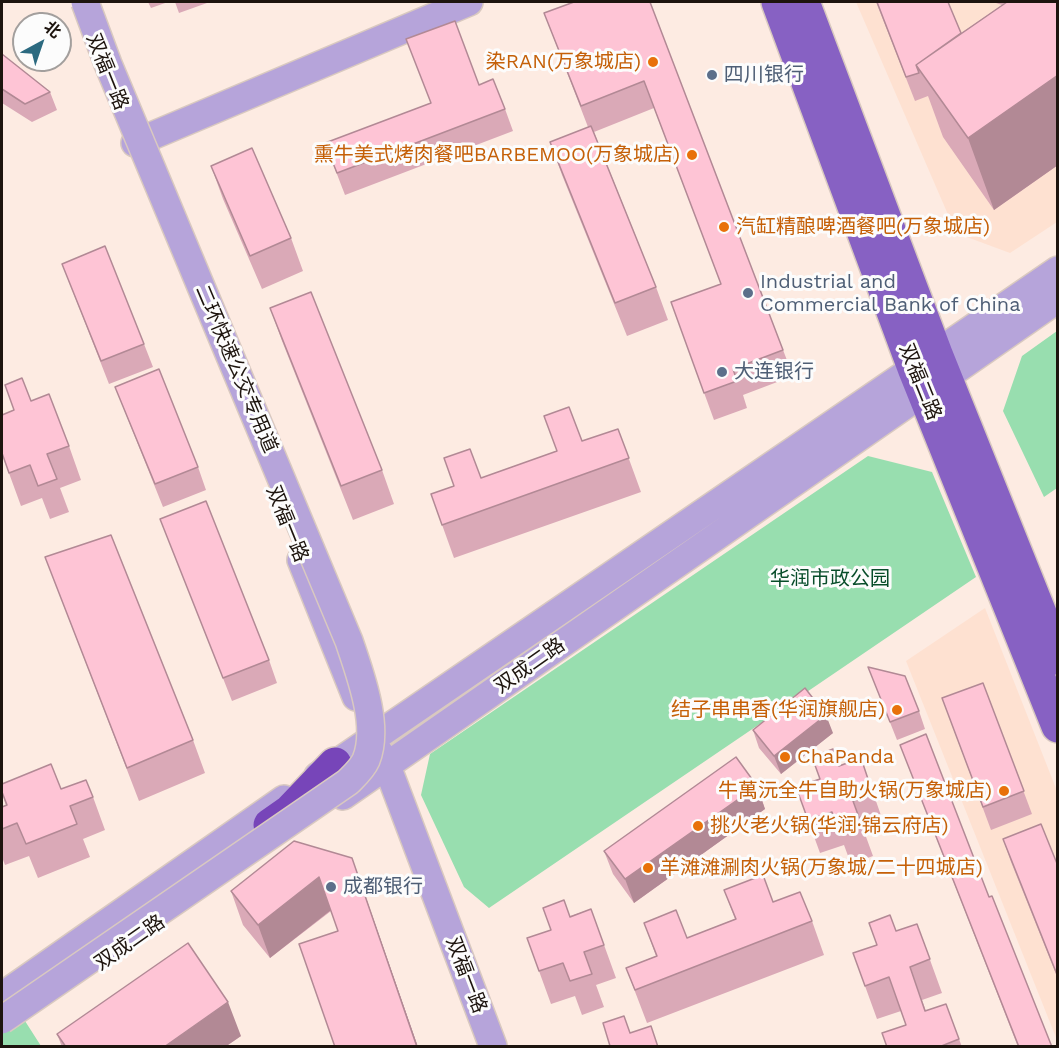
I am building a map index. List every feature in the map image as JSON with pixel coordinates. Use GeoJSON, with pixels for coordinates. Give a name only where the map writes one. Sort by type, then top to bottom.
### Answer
{"type":"FeatureCollection","features":[{"type":"Feature","properties":{"kind":"highway"},"geometry":{"type":"LineString","coordinates":[[2,1012],[290,811],[335,765]]}},
{"type":"Feature","properties":{"kind":"main road","name":"双福二路"},"geometry":{"type":"LineString","coordinates":[[778,2],[930,373],[1058,658]]}},
{"type":"Feature","properties":{"kind":"main road","name":"双福二路"},"geometry":{"type":"LineString","coordinates":[[803,2],[930,373],[1058,726]]}},
{"type":"Feature","properties":{"kind":"street","name":"双福一路"},"geometry":{"type":"LineString","coordinates":[[79,2],[372,738],[387,766],[494,1047]]}},
{"type":"Feature","properties":{"kind":"street","name":"二环快速公交专用道"},"geometry":{"type":"LineString","coordinates":[[2,1020],[348,782],[366,761],[369,744],[370,724],[367,699],[349,641],[108,64],[85,2]]}},
{"type":"Feature","properties":{"kind":"street"},"geometry":{"type":"LineString","coordinates":[[135,143],[469,2]]}},
{"type":"Feature","properties":{"kind":"street","name":"双成二路"},"geometry":{"type":"LineString","coordinates":[[2,1032],[387,766],[930,373],[1058,270]]}},
{"type":"Feature","properties":{"kind":"street","name":"双成二路"},"geometry":{"type":"LineString","coordinates":[[2,996],[372,738],[930,373],[1058,299]]}},
{"type":"Feature","properties":{"kind":"shaded area"},"geometry":{"type":"Polygon","coordinates":[[[856,2],[1057,2],[1057,222],[1010,253],[956,233],[856,2]]]}},
{"type":"Feature","properties":{"kind":"shaded area"},"geometry":{"type":"Polygon","coordinates":[[[985,608],[1057,791],[1057,1040],[906,661],[985,608]]]}},
{"type":"Feature","properties":{"kind":"green space"},"geometry":{"type":"Polygon","coordinates":[[[1057,331],[1057,488],[1044,497],[1003,411],[1022,356],[1057,331]]]}},
{"type":"Feature","properties":{"kind":"green space","name":"华润市政公园"},"geometry":{"type":"Polygon","coordinates":[[[868,456],[932,472],[976,577],[489,908],[464,887],[421,795],[430,754],[868,456]]]}},
{"type":"Feature","properties":{"kind":"green space"},"geometry":{"type":"Polygon","coordinates":[[[2,985],[41,1046],[2,1046],[2,985]]]}},
{"type":"Feature","properties":{"kind":"building"},"geometry":{"type":"Polygon","coordinates":[[[574,2],[650,2],[783,350],[733,369],[737,381],[704,393],[671,302],[721,284],[644,81],[581,106],[544,13],[574,2]]]}},
{"type":"Feature","properties":{"kind":"building"},"geometry":{"type":"Polygon","coordinates":[[[877,2],[948,2],[961,33],[916,65],[919,73],[906,77],[877,2]]]}},
{"type":"Feature","properties":{"kind":"building"},"geometry":{"type":"Polygon","coordinates":[[[1007,2],[1056,2],[1058,4],[1058,75],[968,138],[916,65],[1007,2]]]}},
{"type":"Feature","properties":{"kind":"building"},"geometry":{"type":"Polygon","coordinates":[[[455,21],[479,85],[493,79],[505,109],[337,173],[325,143],[431,103],[406,39],[455,21]]]}},
{"type":"Feature","properties":{"kind":"building"},"geometry":{"type":"Polygon","coordinates":[[[2,54],[12,62],[12,72],[25,72],[50,92],[25,104],[2,89],[2,54]]]}},
{"type":"Feature","properties":{"kind":"building"},"geometry":{"type":"Polygon","coordinates":[[[591,126],[656,287],[615,303],[550,142],[591,126]]]}},
{"type":"Feature","properties":{"kind":"building"},"geometry":{"type":"Polygon","coordinates":[[[252,148],[291,238],[250,256],[211,166],[252,148]]]}},
{"type":"Feature","properties":{"kind":"building"},"geometry":{"type":"Polygon","coordinates":[[[105,246],[144,344],[101,361],[62,264],[105,246]]]}},
{"type":"Feature","properties":{"kind":"building"},"geometry":{"type":"Polygon","coordinates":[[[311,292],[382,470],[341,486],[270,308],[311,292]]]}},
{"type":"Feature","properties":{"kind":"building"},"geometry":{"type":"Polygon","coordinates":[[[159,369],[198,467],[155,484],[115,387],[159,369]]]}},
{"type":"Feature","properties":{"kind":"building"},"geometry":{"type":"Polygon","coordinates":[[[22,378],[31,401],[49,394],[69,446],[47,454],[57,479],[38,486],[30,465],[9,473],[2,453],[2,415],[14,410],[5,385],[22,378]]]}},
{"type":"Feature","properties":{"kind":"building"},"geometry":{"type":"Polygon","coordinates":[[[569,407],[582,441],[618,429],[629,458],[442,525],[431,494],[454,486],[444,458],[470,449],[481,478],[557,451],[544,416],[569,407]]]}},
{"type":"Feature","properties":{"kind":"building"},"geometry":{"type":"Polygon","coordinates":[[[206,501],[269,660],[223,678],[160,519],[206,501]]]}},
{"type":"Feature","properties":{"kind":"building"},"geometry":{"type":"Polygon","coordinates":[[[111,535],[193,740],[127,768],[45,557],[111,535]]]}},
{"type":"Feature","properties":{"kind":"building"},"geometry":{"type":"Polygon","coordinates":[[[868,667],[905,676],[919,711],[890,722],[868,667]]]}},
{"type":"Feature","properties":{"kind":"building"},"geometry":{"type":"Polygon","coordinates":[[[983,683],[1024,791],[983,807],[942,698],[983,683]]]}},
{"type":"Feature","properties":{"kind":"building"},"geometry":{"type":"Polygon","coordinates":[[[805,688],[826,715],[774,756],[753,730],[805,688]]]}},
{"type":"Feature","properties":{"kind":"building"},"geometry":{"type":"Polygon","coordinates":[[[926,734],[989,897],[992,896],[1052,1047],[1019,1047],[900,745],[926,734]]]}},
{"type":"Feature","properties":{"kind":"building"},"geometry":{"type":"Polygon","coordinates":[[[833,749],[839,766],[861,758],[873,794],[853,801],[861,823],[839,830],[832,812],[808,820],[796,787],[820,779],[812,757],[833,749]]]}},
{"type":"Feature","properties":{"kind":"building"},"geometry":{"type":"Polygon","coordinates":[[[736,757],[757,786],[625,879],[604,851],[736,757]]]}},
{"type":"Feature","properties":{"kind":"building"},"geometry":{"type":"Polygon","coordinates":[[[51,764],[61,789],[86,780],[93,797],[70,806],[77,824],[26,844],[17,823],[2,829],[2,807],[7,805],[2,792],[2,784],[51,764]]]}},
{"type":"Feature","properties":{"kind":"building"},"geometry":{"type":"Polygon","coordinates":[[[1041,824],[1058,866],[1058,977],[1003,839],[1041,824]]]}},
{"type":"Feature","properties":{"kind":"building"},"geometry":{"type":"Polygon","coordinates":[[[294,841],[352,858],[417,1047],[335,1047],[299,944],[338,931],[319,877],[258,925],[231,891],[294,841]]]}},
{"type":"Feature","properties":{"kind":"building"},"geometry":{"type":"Polygon","coordinates":[[[763,875],[773,902],[800,892],[812,921],[635,990],[626,968],[657,956],[644,923],[676,910],[687,938],[736,919],[724,890],[763,875]]]}},
{"type":"Feature","properties":{"kind":"building"},"geometry":{"type":"Polygon","coordinates":[[[564,900],[570,917],[591,909],[604,945],[584,952],[592,974],[570,981],[563,963],[539,971],[527,938],[551,930],[543,908],[564,900]]]}},
{"type":"Feature","properties":{"kind":"building"},"geometry":{"type":"Polygon","coordinates":[[[890,915],[896,931],[917,924],[930,959],[910,967],[925,1011],[946,1004],[959,1039],[939,1047],[887,1047],[882,1033],[906,1025],[889,977],[865,986],[853,953],[877,945],[869,923],[890,915]]]}},
{"type":"Feature","properties":{"kind":"building"},"geometry":{"type":"Polygon","coordinates":[[[188,943],[228,1002],[164,1047],[66,1047],[57,1034],[188,943]]]}},
{"type":"Feature","properties":{"kind":"building"},"geometry":{"type":"Polygon","coordinates":[[[624,1016],[630,1033],[651,1026],[658,1047],[607,1047],[610,1046],[603,1023],[624,1016]]]}},
{"type":"Feature","properties":{"kind":"place","name":"染RAN(万象城店)"},"geometry":{"type":"Point","coordinates":[653,62]}},
{"type":"Feature","properties":{"kind":"place","name":"四川银行"},"geometry":{"type":"Point","coordinates":[712,75]}},
{"type":"Feature","properties":{"kind":"place","name":"熏牛美式烤肉餐吧BARBEMOO(万象城店)"},"geometry":{"type":"Point","coordinates":[692,155]}},
{"type":"Feature","properties":{"kind":"place","name":"汽缸精酿啤酒餐吧(万象城店)"},"geometry":{"type":"Point","coordinates":[724,227]}},
{"type":"Feature","properties":{"kind":"place","name":"Industrial and Commercial Bank of China"},"geometry":{"type":"Point","coordinates":[748,293]}},
{"type":"Feature","properties":{"kind":"place","name":"大连银行"},"geometry":{"type":"Point","coordinates":[722,372]}},
{"type":"Feature","properties":{"kind":"place","name":"结子串串香(华润旗舰店)"},"geometry":{"type":"Point","coordinates":[897,710]}},
{"type":"Feature","properties":{"kind":"place","name":"ChaPanda"},"geometry":{"type":"Point","coordinates":[785,757]}},
{"type":"Feature","properties":{"kind":"place","name":"牛萬沅全牛自助火锅(万象城店)"},"geometry":{"type":"Point","coordinates":[1004,791]}},
{"type":"Feature","properties":{"kind":"place","name":"挑火老火锅(华润·锦云府店)"},"geometry":{"type":"Point","coordinates":[698,826]}},
{"type":"Feature","properties":{"kind":"place","name":"羊滩滩涮肉火锅(万象城/二十四城店)"},"geometry":{"type":"Point","coordinates":[648,868]}},
{"type":"Feature","properties":{"kind":"place","name":"成都银行"},"geometry":{"type":"Point","coordinates":[331,887]}}]}
